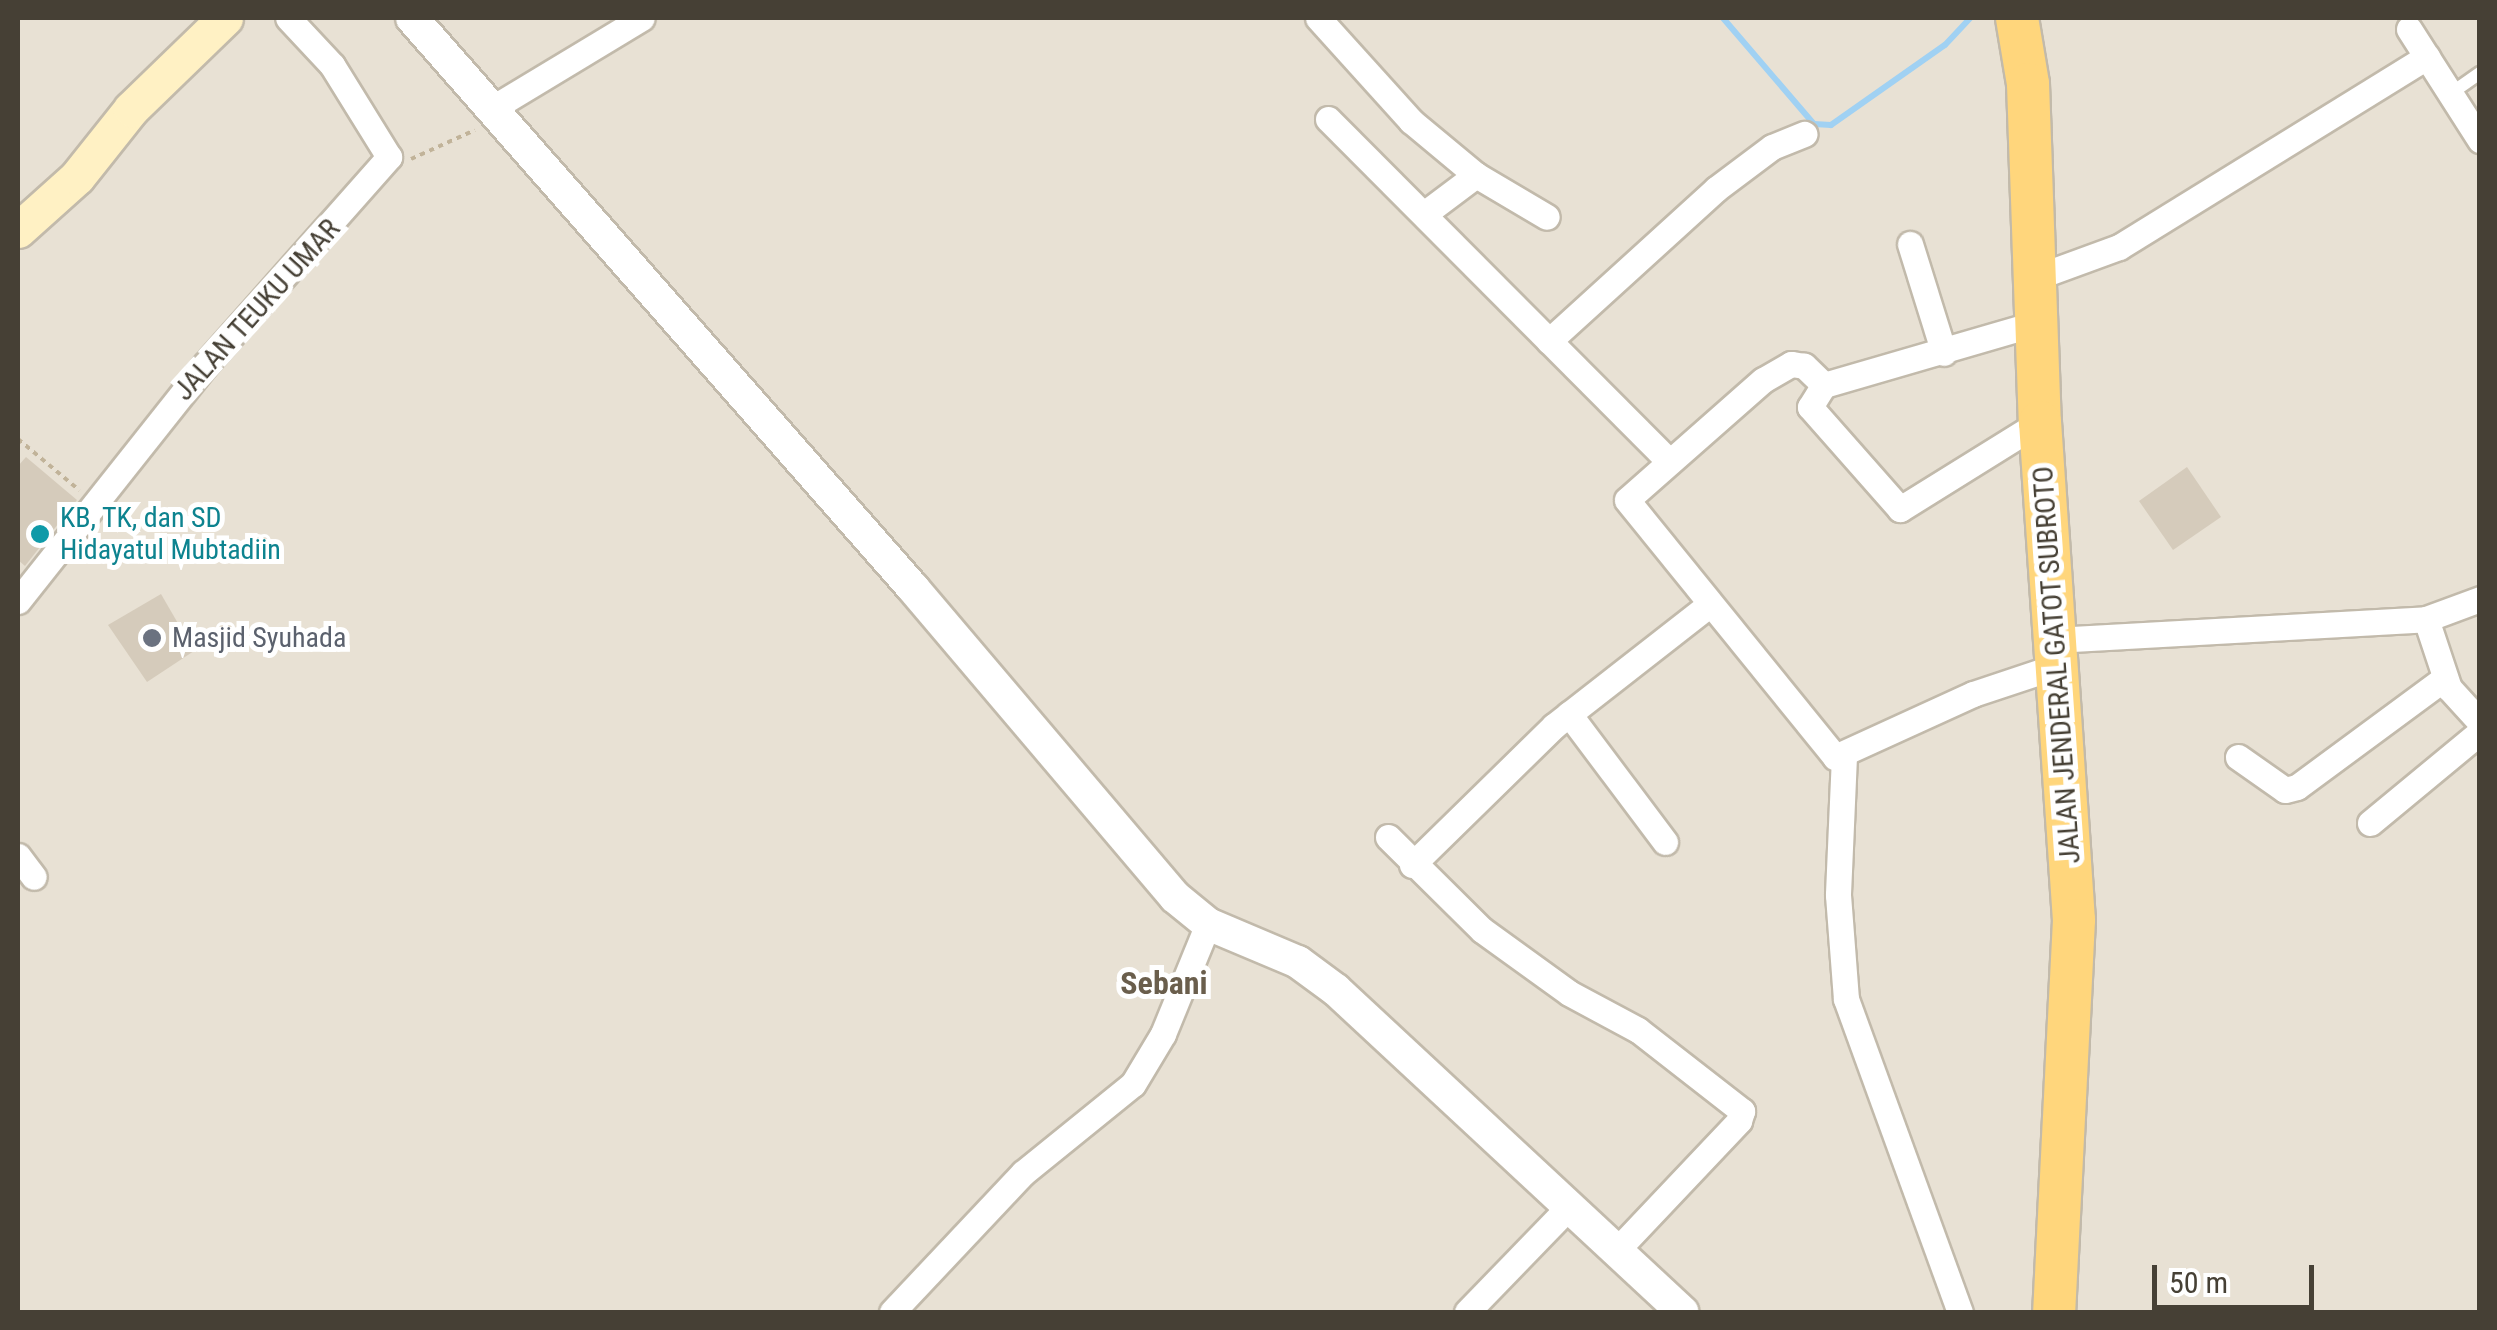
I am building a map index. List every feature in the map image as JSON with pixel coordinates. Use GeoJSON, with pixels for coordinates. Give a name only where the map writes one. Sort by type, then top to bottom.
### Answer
{"type":"FeatureCollection","features":[{"type":"Feature","properties":{"kind":"highway","name":"JALAN JENDERAL GATOT SUBROTO"},"geometry":{"type":"LineString","coordinates":[[2016,18],[2028,84],[2040,422],[2074,920],[2054,1312]]}},
{"type":"Feature","properties":{"kind":"main road"},"geometry":{"type":"LineString","coordinates":[[18,230],[77,177],[131,109],[225,18]]}},
{"type":"Feature","properties":{"kind":"street"},"geometry":{"type":"LineString","coordinates":[[288,18],[332,65],[388,146],[390,158],[379,173]]}},
{"type":"Feature","properties":{"kind":"street"},"geometry":{"type":"LineString","coordinates":[[412,18],[938,616],[1175,897],[1208,924],[1298,962],[1336,990],[1566,1210],[1683,1312]]}},
{"type":"Feature","properties":{"kind":"street"},"geometry":{"type":"LineString","coordinates":[[496,114],[642,18]]}},
{"type":"Feature","properties":{"kind":"street"},"geometry":{"type":"LineString","coordinates":[[1318,18],[1411,122],[1476,175],[1548,217]]}},
{"type":"Feature","properties":{"kind":"street"},"geometry":{"type":"LineString","coordinates":[[2411,21],[2427,57],[2480,140]]}},
{"type":"Feature","properties":{"kind":"street"},"geometry":{"type":"LineString","coordinates":[[2037,278],[2120,246],[2427,57]]}},
{"type":"Feature","properties":{"kind":"street"},"geometry":{"type":"LineString","coordinates":[[1328,118],[1668,460]]}},
{"type":"Feature","properties":{"kind":"street"},"geometry":{"type":"LineString","coordinates":[[1549,341],[1716,189],[1772,147],[1804,134]]}},
{"type":"Feature","properties":{"kind":"street","name":"JALAN TEUKU UMAR"},"geometry":{"type":"LineString","coordinates":[[18,602],[205,365],[379,173]]}},
{"type":"Feature","properties":{"kind":"street"},"geometry":{"type":"LineString","coordinates":[[1424,214],[1476,175]]}},
{"type":"Feature","properties":{"kind":"street"},"geometry":{"type":"LineString","coordinates":[[1910,244],[1944,353]]}},
{"type":"Feature","properties":{"kind":"street"},"geometry":{"type":"LineString","coordinates":[[2038,322],[1944,353],[1824,385],[1810,407],[1900,509],[2040,422]]}},
{"type":"Feature","properties":{"kind":"street"},"geometry":{"type":"LineString","coordinates":[[1824,385],[1804,366],[1780,368],[1668,460],[1628,502],[1829,752],[1844,756],[2055,653],[2426,620],[2480,598]]}},
{"type":"Feature","properties":{"kind":"street"},"geometry":{"type":"LineString","coordinates":[[1412,864],[1569,714],[1710,604]]}},
{"type":"Feature","properties":{"kind":"street"},"geometry":{"type":"LineString","coordinates":[[2426,620],[2445,678],[2480,722]]}},
{"type":"Feature","properties":{"kind":"street"},"geometry":{"type":"LineString","coordinates":[[2238,757],[2285,790],[2298,787],[2445,678]]}},
{"type":"Feature","properties":{"kind":"street"},"geometry":{"type":"LineString","coordinates":[[1569,714],[1664,842]]}},
{"type":"Feature","properties":{"kind":"street"},"geometry":{"type":"LineString","coordinates":[[2370,823],[2480,732]]}},
{"type":"Feature","properties":{"kind":"street"},"geometry":{"type":"LineString","coordinates":[[1844,756],[1838,895],[1846,999],[1960,1312]]}},
{"type":"Feature","properties":{"kind":"street"},"geometry":{"type":"LineString","coordinates":[[1388,838],[1482,930],[1569,992],[1638,1030],[1742,1111],[1616,1252]]}},
{"type":"Feature","properties":{"kind":"street"},"geometry":{"type":"LineString","coordinates":[[18,856],[34,877]]}},
{"type":"Feature","properties":{"kind":"street"},"geometry":{"type":"LineString","coordinates":[[892,1312],[1024,1173],[1133,1084],[1180,1000],[1208,924]]}},
{"type":"Feature","properties":{"kind":"street"},"geometry":{"type":"LineString","coordinates":[[1467,1312],[1566,1210]]}},
{"type":"Feature","properties":{"kind":"lane"},"geometry":{"type":"LineString","coordinates":[[2450,94],[2480,74]]}},
{"type":"Feature","properties":{"kind":"path"},"geometry":{"type":"LineString","coordinates":[[379,173],[496,114]]}},
{"type":"Feature","properties":{"kind":"path"},"geometry":{"type":"LineString","coordinates":[[18,439],[95,504]]}},
{"type":"Feature","properties":{"kind":"shaded area"},"geometry":{"type":"Polygon","coordinates":[[[18,18],[2479,18],[2479,1312],[18,1312],[18,18]]]}},
{"type":"Feature","properties":{"kind":"building","name":"KB, TK, dan SD Hidayatul Mubtadiin"},"geometry":{"type":"Polygon","coordinates":[[[26,457],[77,500],[25,566],[18,560],[18,466],[26,457]]]}},
{"type":"Feature","properties":{"kind":"building"},"geometry":{"type":"Polygon","coordinates":[[[2187,467],[2221,517],[2173,550],[2139,501],[2187,467]]]}},
{"type":"Feature","properties":{"kind":"building","name":"Masjid Syuhada"},"geometry":{"type":"Polygon","coordinates":[[[161,594],[194,651],[147,682],[108,625],[161,594]]]}},
{"type":"Feature","properties":{"kind":"waterway"},"geometry":{"type":"LineString","coordinates":[[1723,18],[1814,124],[1831,125],[1945,45],[1970,18]]}},
{"type":"Feature","properties":{"kind":"place","name":"KB, TK, dan SD Hidayatul Mubtadiin"},"geometry":{"type":"Point","coordinates":[40,534]}},
{"type":"Feature","properties":{"kind":"place","name":"Masjid Syuhada"},"geometry":{"type":"Point","coordinates":[152,638]}},
{"type":"Feature","properties":{"kind":"district","name":"Sebani"},"geometry":{"type":"Point","coordinates":[1164,983]}}]}
